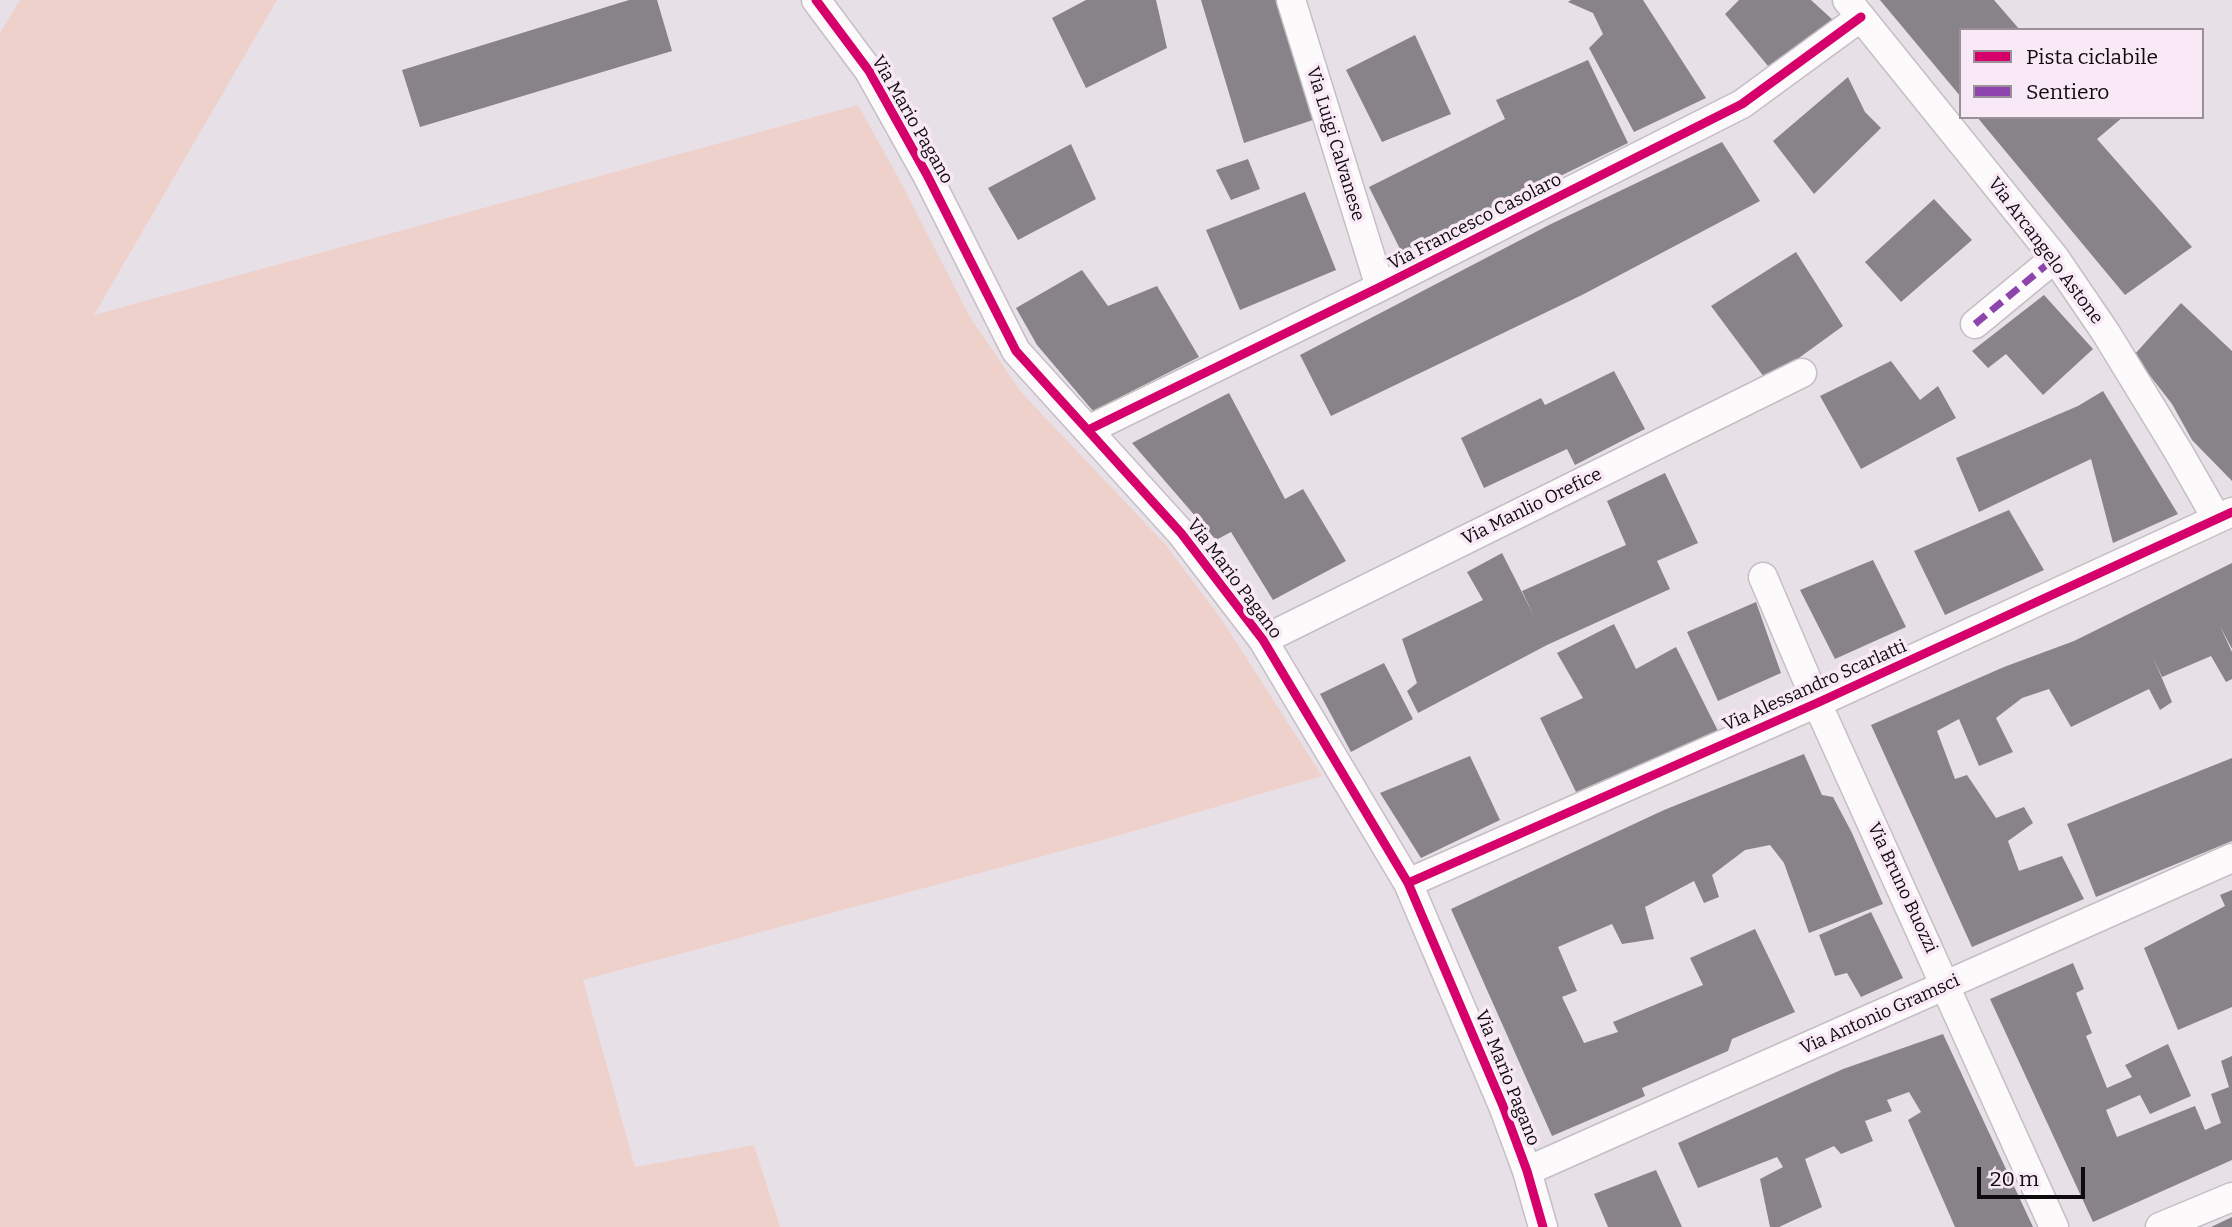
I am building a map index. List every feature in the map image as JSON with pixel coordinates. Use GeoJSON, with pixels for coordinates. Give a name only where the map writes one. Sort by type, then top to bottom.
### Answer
{"type":"FeatureCollection","features":[{"type":"Feature","properties":{"kind":"street","name":"Via Mario Pagano"},"geometry":{"type":"LineString","coordinates":[[816,0],[869,71],[927,175],[1016,351],[1181,533],[1263,640],[1408,883],[1503,1106],[1527,1171],[1543,1227]]}},
{"type":"Feature","properties":{"kind":"street","name":"Via Luigi Calvanese"},"geometry":{"type":"LineString","coordinates":[[1291,0],[1380,287]]}},
{"type":"Feature","properties":{"kind":"street","name":"Via Francesco Casolaro"},"geometry":{"type":"LineString","coordinates":[[1088,430],[1380,287],[1742,104],[1854,9]]}},
{"type":"Feature","properties":{"kind":"street","name":"Via Arcangelo Astone"},"geometry":{"type":"LineString","coordinates":[[1854,9],[2054,258],[2106,333],[2178,451],[2224,516]]}},
{"type":"Feature","properties":{"kind":"street"},"geometry":{"type":"LineString","coordinates":[[1975,324],[2054,258]]}},
{"type":"Feature","properties":{"kind":"street","name":"Via Manlio Orefice"},"geometry":{"type":"LineString","coordinates":[[1263,640],[1802,373]]}},
{"type":"Feature","properties":{"kind":"street","name":"Via Alessandro Scarlatti"},"geometry":{"type":"LineString","coordinates":[[1408,883],[1817,704],[2224,516]]}},
{"type":"Feature","properties":{"kind":"street","name":"Via Bruno Buozzi"},"geometry":{"type":"LineString","coordinates":[[1763,578],[1817,704],[2054,1227]]}},
{"type":"Feature","properties":{"kind":"street","name":"Via Antonio Gramsci"},"geometry":{"type":"LineString","coordinates":[[1527,1171],[2232,858]]}},
{"type":"Feature","properties":{"kind":"street"},"geometry":{"type":"LineString","coordinates":[[2160,1227],[2232,1197]]}},
{"type":"Feature","properties":{"kind":"shaded area"},"geometry":{"type":"Polygon","coordinates":[[[20,0],[277,0],[94,315],[858,105],[970,317],[1021,392],[1165,544],[1224,623],[1322,776],[1106,839],[583,980],[635,1167],[754,1145],[780,1227],[0,1227],[0,33],[20,0]]]}},
{"type":"Feature","properties":{"kind":"building"},"geometry":{"type":"Polygon","coordinates":[[[629,0],[657,0],[672,51],[420,127],[402,70],[629,0]]]}},
{"type":"Feature","properties":{"kind":"building"},"geometry":{"type":"Polygon","coordinates":[[[1086,0],[1156,0],[1167,48],[1086,88],[1052,18],[1086,0]]]}},
{"type":"Feature","properties":{"kind":"building"},"geometry":{"type":"Polygon","coordinates":[[[1201,0],[1277,0],[1313,120],[1244,143],[1201,0]]]}},
{"type":"Feature","properties":{"kind":"building"},"geometry":{"type":"Polygon","coordinates":[[[1643,0],[1706,98],[1634,132],[1589,48],[1603,34],[1593,13],[1568,2],[1643,0]]]}},
{"type":"Feature","properties":{"kind":"building"},"geometry":{"type":"Polygon","coordinates":[[[1739,0],[1811,0],[1834,21],[1768,66],[1725,14],[1739,0]]]}},
{"type":"Feature","properties":{"kind":"building"},"geometry":{"type":"Polygon","coordinates":[[[1880,0],[1994,0],[2018,28],[1959,28],[1959,95],[1880,0]]]}},
{"type":"Feature","properties":{"kind":"building"},"geometry":{"type":"Polygon","coordinates":[[[1415,35],[1451,114],[1382,142],[1346,70],[1415,35]]]}},
{"type":"Feature","properties":{"kind":"building"},"geometry":{"type":"Polygon","coordinates":[[[1588,60],[1628,143],[1402,253],[1369,187],[1505,119],[1496,100],[1588,60]]]}},
{"type":"Feature","properties":{"kind":"building"},"geometry":{"type":"Polygon","coordinates":[[[1848,77],[1865,112],[1881,128],[1814,194],[1773,141],[1848,77]]]}},
{"type":"Feature","properties":{"kind":"building"},"geometry":{"type":"Polygon","coordinates":[[[1979,119],[2121,119],[2097,139],[2192,247],[2125,295],[1979,119]]]}},
{"type":"Feature","properties":{"kind":"building"},"geometry":{"type":"Polygon","coordinates":[[[1722,142],[1760,201],[1582,295],[1331,416],[1300,355],[1551,224],[1722,142]]]}},
{"type":"Feature","properties":{"kind":"building"},"geometry":{"type":"Polygon","coordinates":[[[1071,144],[1096,199],[1018,240],[988,188],[1071,144]]]}},
{"type":"Feature","properties":{"kind":"building"},"geometry":{"type":"Polygon","coordinates":[[[1248,159],[1260,189],[1231,200],[1216,170],[1248,159]]]}},
{"type":"Feature","properties":{"kind":"building"},"geometry":{"type":"Polygon","coordinates":[[[1305,192],[1336,270],[1240,310],[1206,230],[1305,192]]]}},
{"type":"Feature","properties":{"kind":"building"},"geometry":{"type":"Polygon","coordinates":[[[1934,199],[1972,240],[1901,302],[1865,262],[1934,199]]]}},
{"type":"Feature","properties":{"kind":"building"},"geometry":{"type":"Polygon","coordinates":[[[1796,252],[1843,326],[1767,381],[1711,306],[1796,252]]]}},
{"type":"Feature","properties":{"kind":"building"},"geometry":{"type":"Polygon","coordinates":[[[1082,270],[1108,306],[1157,286],[1199,357],[1093,411],[1037,345],[1016,308],[1082,270]]]}},
{"type":"Feature","properties":{"kind":"building"},"geometry":{"type":"Polygon","coordinates":[[[2044,295],[2093,349],[2043,395],[2006,354],[1988,368],[1972,351],[2044,295]]]}},
{"type":"Feature","properties":{"kind":"building"},"geometry":{"type":"Polygon","coordinates":[[[2181,303],[2232,351],[2232,481],[2192,440],[2172,404],[2134,355],[2181,303]]]}},
{"type":"Feature","properties":{"kind":"building"},"geometry":{"type":"Polygon","coordinates":[[[1891,361],[1920,400],[1938,386],[1956,418],[1861,469],[1820,396],[1891,361]]]}},
{"type":"Feature","properties":{"kind":"building"},"geometry":{"type":"Polygon","coordinates":[[[1614,371],[1645,429],[1575,465],[1567,449],[1484,488],[1461,438],[1541,398],[1545,405],[1614,371]]]}},
{"type":"Feature","properties":{"kind":"building"},"geometry":{"type":"Polygon","coordinates":[[[2103,391],[2178,514],[2113,543],[2091,459],[1979,512],[1956,458],[2078,406],[2103,391]]]}},
{"type":"Feature","properties":{"kind":"building"},"geometry":{"type":"Polygon","coordinates":[[[1229,393],[1285,499],[1303,489],[1346,561],[1273,600],[1231,532],[1216,540],[1132,443],[1229,393]]]}},
{"type":"Feature","properties":{"kind":"building"},"geometry":{"type":"Polygon","coordinates":[[[1665,473],[1698,543],[1657,561],[1670,589],[1547,645],[1418,713],[1407,691],[1417,683],[1402,639],[1483,600],[1467,572],[1502,553],[1534,616],[1522,591],[1626,545],[1607,501],[1665,473]]]}},
{"type":"Feature","properties":{"kind":"building"},"geometry":{"type":"Polygon","coordinates":[[[2009,510],[2044,570],[1945,615],[1914,551],[2009,510]]]}},
{"type":"Feature","properties":{"kind":"building"},"geometry":{"type":"Polygon","coordinates":[[[1873,560],[1906,627],[1835,659],[1800,590],[1873,560]]]}},
{"type":"Feature","properties":{"kind":"building"},"geometry":{"type":"Polygon","coordinates":[[[2232,563],[2232,649],[2220,626],[2232,652],[2232,679],[2226,682],[2211,656],[2162,677],[2152,655],[2172,702],[2160,710],[2149,689],[2071,727],[2049,689],[2022,698],[1996,718],[2013,752],[1979,766],[1959,719],[1937,731],[1955,779],[1967,775],[1996,818],[2024,807],[2033,823],[2008,841],[2019,871],[2062,856],[2084,899],[1972,947],[1871,725],[2004,667],[2074,641],[2232,563]]]}},
{"type":"Feature","properties":{"kind":"building"},"geometry":{"type":"Polygon","coordinates":[[[1756,602],[1781,673],[1718,701],[1687,632],[1756,602]]]}},
{"type":"Feature","properties":{"kind":"building"},"geometry":{"type":"Polygon","coordinates":[[[1614,624],[1636,669],[1676,647],[1718,731],[1576,792],[1540,718],[1583,698],[1557,653],[1614,624]]]}},
{"type":"Feature","properties":{"kind":"building"},"geometry":{"type":"Polygon","coordinates":[[[1384,663],[1413,719],[1351,752],[1320,694],[1384,663]]]}},
{"type":"Feature","properties":{"kind":"building"},"geometry":{"type":"Polygon","coordinates":[[[1804,754],[1822,795],[1833,797],[1852,833],[1883,904],[1809,933],[1784,863],[1770,845],[1745,850],[1712,875],[1719,897],[1704,903],[1694,881],[1645,907],[1654,939],[1622,944],[1612,924],[1558,947],[1577,991],[1562,997],[1584,1043],[1618,1032],[1613,1022],[1703,985],[1690,958],[1755,929],[1795,1012],[1732,1039],[1728,1051],[1642,1088],[1645,1096],[1552,1136],[1451,909],[1664,810],[1804,754]]]}},
{"type":"Feature","properties":{"kind":"building"},"geometry":{"type":"Polygon","coordinates":[[[1470,756],[1500,820],[1421,858],[1380,793],[1470,756]]]}},
{"type":"Feature","properties":{"kind":"building"},"geometry":{"type":"Polygon","coordinates":[[[2232,758],[2232,841],[2096,897],[2067,824],[2232,758]]]}},
{"type":"Feature","properties":{"kind":"building"},"geometry":{"type":"Polygon","coordinates":[[[2232,890],[2232,1007],[2178,1030],[2144,948],[2225,906],[2220,895],[2232,890]]]}},
{"type":"Feature","properties":{"kind":"building"},"geometry":{"type":"Polygon","coordinates":[[[1871,912],[1903,978],[1861,997],[1847,973],[1835,976],[1819,935],[1871,912]]]}},
{"type":"Feature","properties":{"kind":"building"},"geometry":{"type":"Polygon","coordinates":[[[2073,963],[2084,989],[2076,993],[2092,1033],[2086,1036],[2107,1088],[2132,1077],[2125,1065],[2168,1044],[2191,1096],[2150,1114],[2140,1095],[2106,1110],[2117,1137],[2195,1106],[2205,1130],[2221,1123],[2211,1094],[2229,1087],[2221,1061],[2232,1056],[2232,1160],[2093,1222],[1990,999],[2073,963]]]}},
{"type":"Feature","properties":{"kind":"building"},"geometry":{"type":"Polygon","coordinates":[[[1943,1034],[2033,1227],[1955,1227],[1908,1120],[1921,1112],[1909,1092],[1887,1100],[1892,1111],[1865,1121],[1873,1141],[1841,1154],[1834,1146],[1805,1159],[1822,1207],[1779,1227],[1770,1227],[1760,1179],[1783,1167],[1777,1157],[1698,1188],[1678,1143],[1843,1069],[1943,1034]]]}},
{"type":"Feature","properties":{"kind":"building"},"geometry":{"type":"Polygon","coordinates":[[[1656,1170],[1682,1227],[1608,1227],[1594,1194],[1656,1170]]]}},
{"type":"Feature","properties":{"kind":"building"},"geometry":{"type":"Polygon","coordinates":[[[2232,1217],[2232,1227],[2211,1227],[2232,1217]]]}},
{"type":"Feature","properties":{"kind":"marked path"},"geometry":{"type":"LineString","coordinates":[[1975,324],[2055,258]]}},
{"type":"Feature","properties":{"kind":"cycle path"},"geometry":{"type":"LineString","coordinates":[[816,0],[869,71],[927,175],[1016,351],[1181,533],[1263,640],[1408,883],[1503,1106],[1527,1171],[1543,1227]]}},
{"type":"Feature","properties":{"kind":"cycle path"},"geometry":{"type":"LineString","coordinates":[[1088,430],[1380,287],[1742,104],[1861,17]]}},
{"type":"Feature","properties":{"kind":"cycle path"},"geometry":{"type":"LineString","coordinates":[[1408,883],[1817,703],[2232,512]]}}]}
